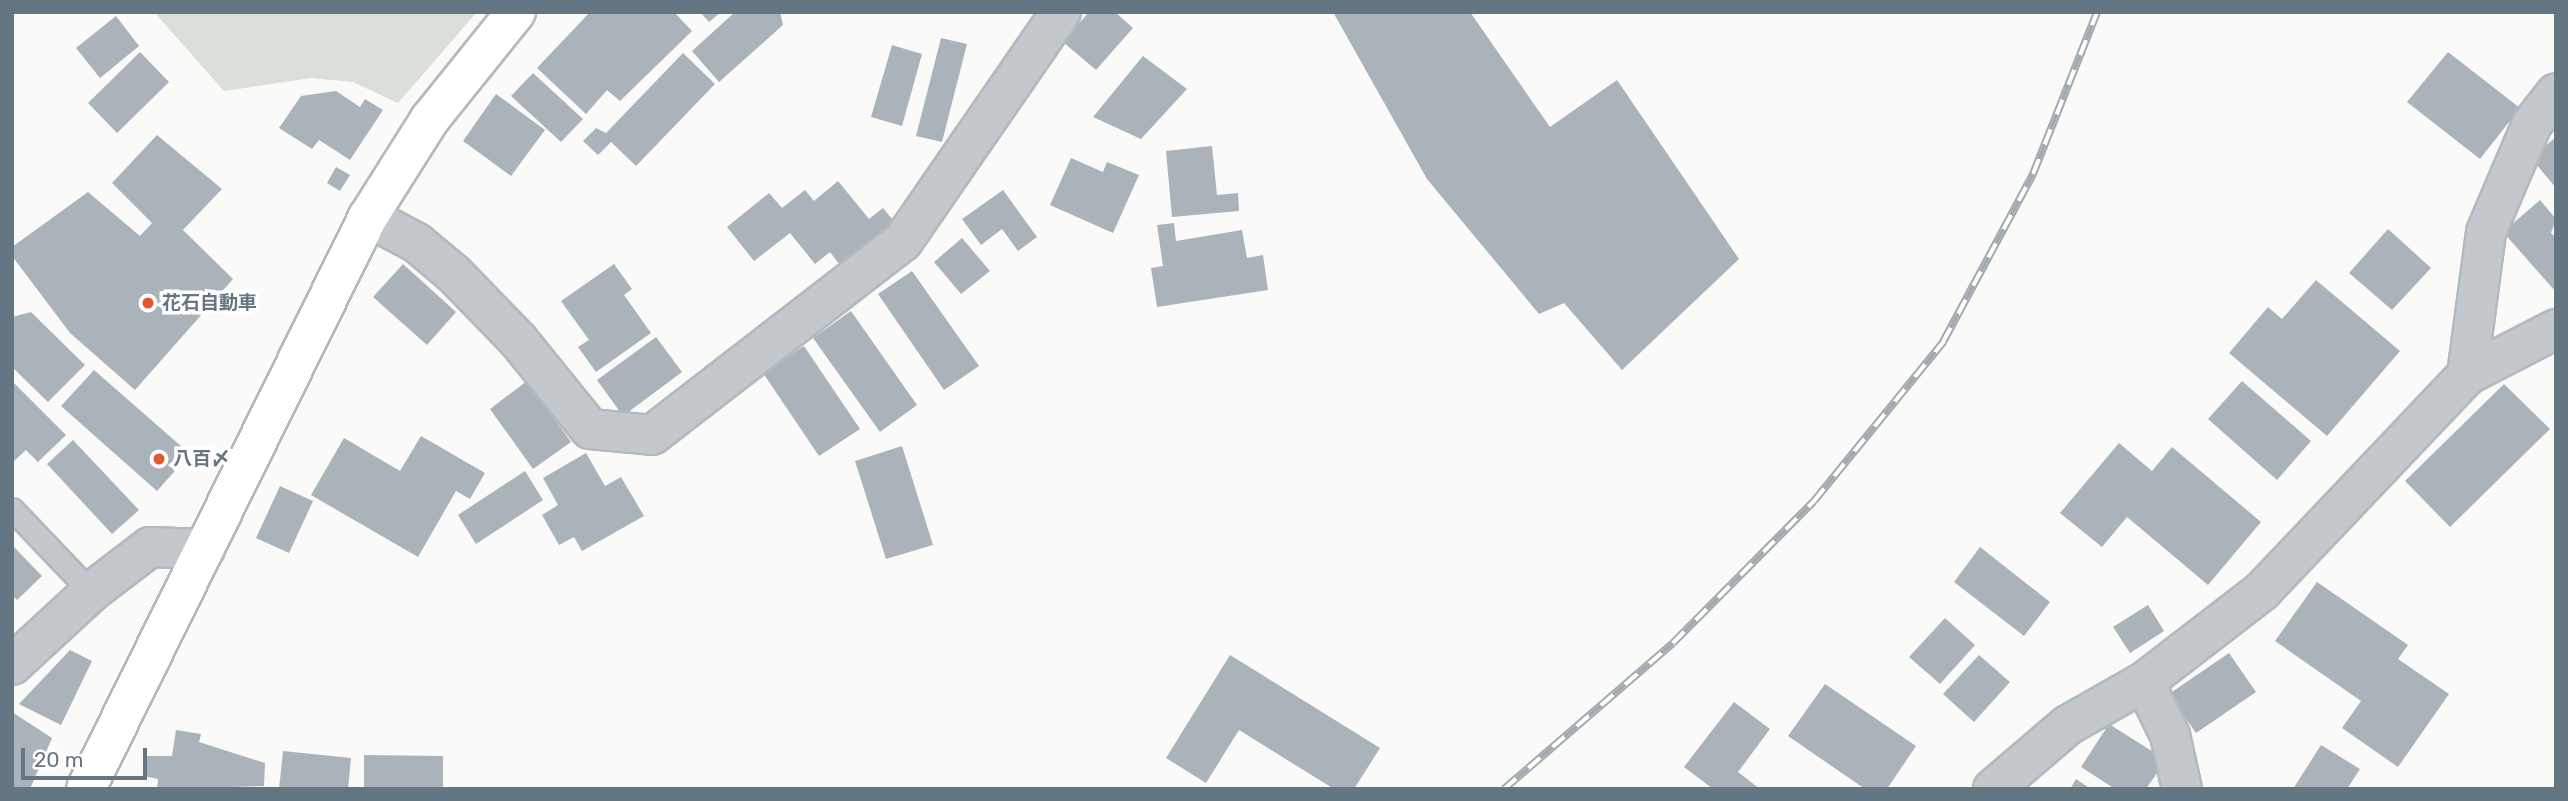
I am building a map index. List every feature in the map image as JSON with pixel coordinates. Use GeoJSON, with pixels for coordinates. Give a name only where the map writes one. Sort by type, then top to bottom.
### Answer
{"type":"FeatureCollection","features":[{"type":"Feature","properties":{"kind":"street"},"geometry":{"type":"LineString","coordinates":[[86,789],[368,217],[429,119],[516,12]]}},
{"type":"Feature","properties":{"kind":"street"},"geometry":{"type":"LineString","coordinates":[[368,217],[417,243],[454,274],[518,340],[590,429],[652,435],[903,241],[1061,12]]}},
{"type":"Feature","properties":{"kind":"street"},"geometry":{"type":"LineString","coordinates":[[2467,375],[2486,232],[2532,124],[2556,93]]}},
{"type":"Feature","properties":{"kind":"street"},"geometry":{"type":"LineString","coordinates":[[1993,789],[2068,725],[2144,682],[2262,591],[2467,375],[2556,329]]}},
{"type":"Feature","properties":{"kind":"street"},"geometry":{"type":"LineString","coordinates":[[12,665],[91,592],[150,547],[205,549]]}},
{"type":"Feature","properties":{"kind":"street"},"geometry":{"type":"LineString","coordinates":[[2144,682],[2170,735],[2182,789]]}},
{"type":"Feature","properties":{"kind":"lane"},"geometry":{"type":"LineString","coordinates":[[12,509],[91,592]]}},
{"type":"Feature","properties":{"kind":"shaded area"},"geometry":{"type":"Polygon","coordinates":[[[154,12],[477,12],[398,103],[353,82],[311,78],[224,91],[154,12]]]}},
{"type":"Feature","properties":{"kind":"building"},"geometry":{"type":"Polygon","coordinates":[[[590,12],[674,12],[692,31],[620,101],[607,90],[586,114],[537,68],[590,12]]]}},
{"type":"Feature","properties":{"kind":"building"},"geometry":{"type":"Polygon","coordinates":[[[700,12],[721,12],[709,22],[700,12]]]}},
{"type":"Feature","properties":{"kind":"building"},"geometry":{"type":"Polygon","coordinates":[[[735,12],[780,12],[783,25],[719,82],[692,51],[735,12]]]}},
{"type":"Feature","properties":{"kind":"building"},"geometry":{"type":"Polygon","coordinates":[[[1089,12],[1115,12],[1133,28],[1096,70],[1063,42],[1089,12]]]}},
{"type":"Feature","properties":{"kind":"building"},"geometry":{"type":"Polygon","coordinates":[[[1333,12],[1470,12],[1550,127],[1617,80],[1739,259],[1622,370],[1564,303],[1539,314],[1427,179],[1333,12]]]}},
{"type":"Feature","properties":{"kind":"building"},"geometry":{"type":"Polygon","coordinates":[[[116,16],[139,46],[100,78],[76,48],[116,16]]]}},
{"type":"Feature","properties":{"kind":"building"},"geometry":{"type":"Polygon","coordinates":[[[941,38],[967,44],[942,142],[916,136],[941,38]]]}},
{"type":"Feature","properties":{"kind":"building"},"geometry":{"type":"Polygon","coordinates":[[[892,45],[922,54],[902,126],[871,117],[892,45]]]}},
{"type":"Feature","properties":{"kind":"building"},"geometry":{"type":"Polygon","coordinates":[[[140,52],[169,82],[117,133],[88,103],[140,52]]]}},
{"type":"Feature","properties":{"kind":"building"},"geometry":{"type":"Polygon","coordinates":[[[2448,52],[2520,108],[2480,159],[2407,102],[2448,52]]]}},
{"type":"Feature","properties":{"kind":"building"},"geometry":{"type":"Polygon","coordinates":[[[683,53],[715,84],[636,166],[611,142],[598,155],[583,141],[596,128],[606,133],[683,53]]]}},
{"type":"Feature","properties":{"kind":"building"},"geometry":{"type":"Polygon","coordinates":[[[1143,56],[1187,89],[1141,139],[1093,117],[1143,56]]]}},
{"type":"Feature","properties":{"kind":"building"},"geometry":{"type":"Polygon","coordinates":[[[533,73],[583,119],[561,142],[511,96],[533,73]]]}},
{"type":"Feature","properties":{"kind":"building"},"geometry":{"type":"Polygon","coordinates":[[[336,91],[360,107],[365,99],[383,110],[350,160],[319,140],[312,149],[279,128],[301,96],[336,91]]]}},
{"type":"Feature","properties":{"kind":"building"},"geometry":{"type":"Polygon","coordinates":[[[496,94],[545,130],[511,176],[463,141],[496,94]]]}},
{"type":"Feature","properties":{"kind":"building"},"geometry":{"type":"Polygon","coordinates":[[[157,135],[222,189],[183,230],[233,279],[135,390],[70,333],[12,256],[12,247],[88,192],[140,236],[152,223],[112,183],[157,135]]]}},
{"type":"Feature","properties":{"kind":"building"},"geometry":{"type":"Polygon","coordinates":[[[2556,137],[2556,188],[2531,158],[2556,137]]]}},
{"type":"Feature","properties":{"kind":"building"},"geometry":{"type":"Polygon","coordinates":[[[1212,146],[1217,195],[1238,193],[1239,211],[1172,217],[1166,151],[1212,146]]]}},
{"type":"Feature","properties":{"kind":"building"},"geometry":{"type":"Polygon","coordinates":[[[1071,158],[1103,172],[1107,162],[1139,175],[1113,233],[1050,205],[1071,158]]]}},
{"type":"Feature","properties":{"kind":"building"},"geometry":{"type":"Polygon","coordinates":[[[336,167],[350,175],[340,191],[327,183],[336,167]]]}},
{"type":"Feature","properties":{"kind":"building"},"geometry":{"type":"Polygon","coordinates":[[[838,181],[869,219],[883,208],[897,225],[842,268],[830,252],[815,264],[790,233],[754,261],[727,227],[769,193],[782,208],[805,190],[814,201],[838,181]]]}},
{"type":"Feature","properties":{"kind":"building"},"geometry":{"type":"Polygon","coordinates":[[[1003,190],[1037,237],[1018,251],[1002,229],[981,245],[962,219],[1003,190]]]}},
{"type":"Feature","properties":{"kind":"building"},"geometry":{"type":"Polygon","coordinates":[[[2540,200],[2556,219],[2551,233],[2556,238],[2556,292],[2503,232],[2540,200]]]}},
{"type":"Feature","properties":{"kind":"building"},"geometry":{"type":"Polygon","coordinates":[[[1174,223],[1176,241],[1242,230],[1247,258],[1263,255],[1268,290],[1157,307],[1151,268],[1163,266],[1157,225],[1174,223]]]}},
{"type":"Feature","properties":{"kind":"building"},"geometry":{"type":"Polygon","coordinates":[[[2388,229],[2431,268],[2392,310],[2349,273],[2388,229]]]}},
{"type":"Feature","properties":{"kind":"building"},"geometry":{"type":"Polygon","coordinates":[[[962,238],[990,271],[961,294],[934,262],[962,238]]]}},
{"type":"Feature","properties":{"kind":"building"},"geometry":{"type":"Polygon","coordinates":[[[403,264],[456,312],[427,345],[373,297],[403,264]]]}},
{"type":"Feature","properties":{"kind":"building"},"geometry":{"type":"Polygon","coordinates":[[[614,264],[632,289],[624,295],[651,333],[596,372],[578,347],[589,340],[561,301],[614,264]]]}},
{"type":"Feature","properties":{"kind":"building"},"geometry":{"type":"Polygon","coordinates":[[[912,271],[979,366],[944,390],[878,294],[912,271]]]}},
{"type":"Feature","properties":{"kind":"building"},"geometry":{"type":"Polygon","coordinates":[[[2316,280],[2400,351],[2327,436],[2229,353],[2268,307],[2282,319],[2316,280]]]}},
{"type":"Feature","properties":{"kind":"building"},"geometry":{"type":"Polygon","coordinates":[[[851,311],[917,405],[880,432],[813,338],[851,311]]]}},
{"type":"Feature","properties":{"kind":"building"},"geometry":{"type":"Polygon","coordinates":[[[31,312],[85,365],[48,402],[12,367],[12,317],[31,312]]]}},
{"type":"Feature","properties":{"kind":"building"},"geometry":{"type":"Polygon","coordinates":[[[656,337],[682,372],[623,416],[597,380],[656,337]]]}},
{"type":"Feature","properties":{"kind":"building"},"geometry":{"type":"Polygon","coordinates":[[[804,346],[860,429],[819,456],[763,373],[804,346]]]}},
{"type":"Feature","properties":{"kind":"building"},"geometry":{"type":"Polygon","coordinates":[[[94,370],[190,454],[157,491],[61,406],[94,370]]]}},
{"type":"Feature","properties":{"kind":"building"},"geometry":{"type":"Polygon","coordinates":[[[12,381],[66,435],[38,462],[26,450],[12,463],[12,381]]]}},
{"type":"Feature","properties":{"kind":"building"},"geometry":{"type":"Polygon","coordinates":[[[527,381],[571,442],[533,469],[490,409],[527,381]]]}},
{"type":"Feature","properties":{"kind":"building"},"geometry":{"type":"Polygon","coordinates":[[[2242,381],[2311,441],[2277,480],[2208,419],[2242,381]]]}},
{"type":"Feature","properties":{"kind":"building"},"geometry":{"type":"Polygon","coordinates":[[[2504,384],[2550,429],[2450,527],[2405,481],[2504,384]]]}},
{"type":"Feature","properties":{"kind":"building"},"geometry":{"type":"Polygon","coordinates":[[[421,436],[485,473],[470,499],[456,491],[418,557],[311,495],[344,438],[400,471],[421,436]]]}},
{"type":"Feature","properties":{"kind":"building"},"geometry":{"type":"Polygon","coordinates":[[[73,440],[139,510],[112,534],[47,464],[73,440]]]}},
{"type":"Feature","properties":{"kind":"building"},"geometry":{"type":"Polygon","coordinates":[[[2119,443],[2152,471],[2172,447],[2261,522],[2208,585],[2127,517],[2102,547],[2060,513],[2119,443]]]}},
{"type":"Feature","properties":{"kind":"building"},"geometry":{"type":"Polygon","coordinates":[[[902,446],[933,545],[886,559],[855,461],[902,446]]]}},
{"type":"Feature","properties":{"kind":"building"},"geometry":{"type":"Polygon","coordinates":[[[586,453],[605,486],[621,477],[644,516],[582,551],[574,537],[559,545],[542,515],[558,505],[543,478],[586,453]]]}},
{"type":"Feature","properties":{"kind":"building"},"geometry":{"type":"Polygon","coordinates":[[[525,471],[543,500],[476,544],[458,515],[525,471]]]}},
{"type":"Feature","properties":{"kind":"building"},"geometry":{"type":"Polygon","coordinates":[[[280,486],[313,501],[289,553],[256,538],[280,486]]]}},
{"type":"Feature","properties":{"kind":"building"},"geometry":{"type":"Polygon","coordinates":[[[12,545],[42,576],[17,600],[12,595],[12,545]]]}},
{"type":"Feature","properties":{"kind":"building"},"geometry":{"type":"Polygon","coordinates":[[[1980,547],[2050,602],[2024,636],[1954,582],[1980,547]]]}},
{"type":"Feature","properties":{"kind":"building"},"geometry":{"type":"Polygon","coordinates":[[[2317,582],[2408,645],[2398,659],[2449,694],[2398,767],[2342,728],[2361,701],[2275,641],[2317,582]]]}},
{"type":"Feature","properties":{"kind":"building"},"geometry":{"type":"Polygon","coordinates":[[[2148,605],[2164,631],[2130,653],[2113,627],[2148,605]]]}},
{"type":"Feature","properties":{"kind":"building"},"geometry":{"type":"Polygon","coordinates":[[[1945,618],[1975,645],[1940,684],[1909,657],[1945,618]]]}},
{"type":"Feature","properties":{"kind":"building"},"geometry":{"type":"Polygon","coordinates":[[[70,650],[92,661],[61,725],[19,704],[70,650]]]}},
{"type":"Feature","properties":{"kind":"building"},"geometry":{"type":"Polygon","coordinates":[[[2229,653],[2256,692],[2196,733],[2169,694],[2229,653]]]}},
{"type":"Feature","properties":{"kind":"building"},"geometry":{"type":"Polygon","coordinates":[[[1230,655],[1380,748],[1354,789],[1334,789],[1239,730],[1206,783],[1166,758],[1230,655]]]}},
{"type":"Feature","properties":{"kind":"building"},"geometry":{"type":"Polygon","coordinates":[[[1979,655],[2010,682],[1974,722],[1943,694],[1979,655]]]}},
{"type":"Feature","properties":{"kind":"building"},"geometry":{"type":"Polygon","coordinates":[[[1825,684],[1916,746],[1887,789],[1865,789],[1788,736],[1825,684]]]}},
{"type":"Feature","properties":{"kind":"building"},"geometry":{"type":"Polygon","coordinates":[[[1734,702],[1770,729],[1738,772],[1760,789],[1713,789],[1684,767],[1734,702]]]}},
{"type":"Feature","properties":{"kind":"building"},"geometry":{"type":"Polygon","coordinates":[[[12,712],[52,738],[30,789],[12,789],[12,712]]]}},
{"type":"Feature","properties":{"kind":"building"},"geometry":{"type":"Polygon","coordinates":[[[2109,724],[2166,760],[2146,789],[2115,789],[2081,767],[2109,724]]]}},
{"type":"Feature","properties":{"kind":"building"},"geometry":{"type":"Polygon","coordinates":[[[176,730],[201,734],[199,742],[265,763],[264,786],[157,789],[158,779],[144,776],[146,756],[172,756],[176,730]]]}},
{"type":"Feature","properties":{"kind":"building"},"geometry":{"type":"Polygon","coordinates":[[[2321,745],[2360,769],[2347,789],[2293,789],[2321,745]]]}},
{"type":"Feature","properties":{"kind":"building"},"geometry":{"type":"Polygon","coordinates":[[[283,751],[351,758],[348,789],[279,789],[283,751]]]}},
{"type":"Feature","properties":{"kind":"building"},"geometry":{"type":"Polygon","coordinates":[[[364,755],[443,756],[443,789],[364,789],[364,755]]]}},
{"type":"Feature","properties":{"kind":"building"},"geometry":{"type":"Polygon","coordinates":[[[2076,779],[2091,789],[2070,789],[2076,779]]]}},
{"type":"Feature","properties":{"kind":"railway"},"geometry":{"type":"LineString","coordinates":[[1504,789],[1673,643],[1814,501],[1943,342],[2033,174],[2097,12]]}},
{"type":"Feature","properties":{"kind":"place","name":"花石自動車"},"geometry":{"type":"Point","coordinates":[148,303]}},
{"type":"Feature","properties":{"kind":"place","name":"八百〆"},"geometry":{"type":"Point","coordinates":[159,459]}}]}
